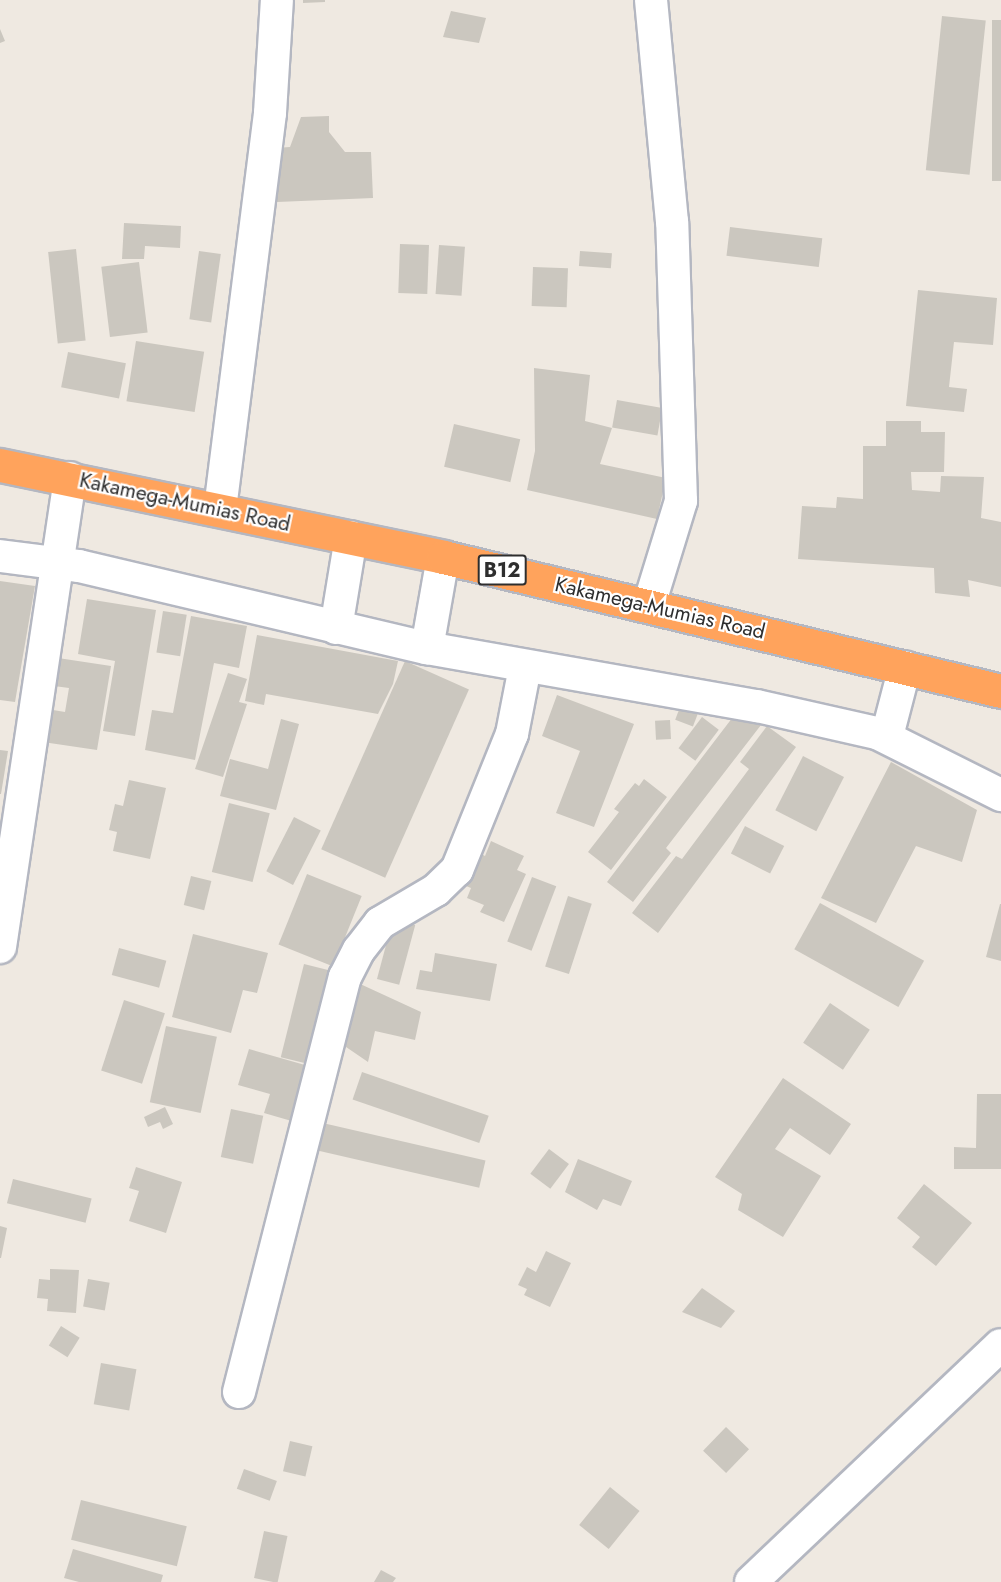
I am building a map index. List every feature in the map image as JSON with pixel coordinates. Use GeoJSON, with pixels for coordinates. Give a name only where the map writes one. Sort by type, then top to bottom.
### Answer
{"type":"FeatureCollection","features":[{"type":"Feature","properties":{"kind":"highway","name":"Kakamega-Mumias Road"},"geometry":{"type":"LineString","coordinates":[[0,465],[443,557],[1001,691]]}},
{"type":"Feature","properties":{"kind":"street"},"geometry":{"type":"LineString","coordinates":[[220,509],[270,114],[277,0]]}},
{"type":"Feature","properties":{"kind":"street"},"geometry":{"type":"LineString","coordinates":[[649,605],[681,501],[672,222],[651,0]]}},
{"type":"Feature","properties":{"kind":"street"},"geometry":{"type":"LineString","coordinates":[[0,947],[70,478]]}},
{"type":"Feature","properties":{"kind":"street"},"geometry":{"type":"LineString","coordinates":[[336,628],[351,537]]}},
{"type":"Feature","properties":{"kind":"street"},"geometry":{"type":"LineString","coordinates":[[0,556],[79,566],[427,648],[757,706],[887,736],[1001,795]]}},
{"type":"Feature","properties":{"kind":"street"},"geometry":{"type":"LineString","coordinates":[[427,648],[443,557]]}},
{"type":"Feature","properties":{"kind":"street"},"geometry":{"type":"LineString","coordinates":[[239,1392],[345,977],[359,950],[380,923],[436,890],[457,870],[512,734],[525,667]]}},
{"type":"Feature","properties":{"kind":"street"},"geometry":{"type":"LineString","coordinates":[[887,736],[905,667]]}},
{"type":"Feature","properties":{"kind":"street"},"geometry":{"type":"LineString","coordinates":[[751,1582],[1001,1345]]}},
{"type":"Feature","properties":{"kind":"building"},"geometry":{"type":"Polygon","coordinates":[[[303,0],[325,0],[325,2],[303,3],[303,0]]]}},
{"type":"Feature","properties":{"kind":"building"},"geometry":{"type":"Polygon","coordinates":[[[451,11],[486,18],[479,43],[443,37],[451,11]]]}},
{"type":"Feature","properties":{"kind":"building"},"geometry":{"type":"Polygon","coordinates":[[[942,16],[986,21],[970,175],[926,170],[942,16]]]}},
{"type":"Feature","properties":{"kind":"building"},"geometry":{"type":"Polygon","coordinates":[[[992,20],[1001,20],[1001,181],[992,181],[992,20]]]}},
{"type":"Feature","properties":{"kind":"building"},"geometry":{"type":"Polygon","coordinates":[[[0,29],[5,41],[0,43],[0,29]]]}},
{"type":"Feature","properties":{"kind":"building"},"geometry":{"type":"Polygon","coordinates":[[[329,116],[329,132],[345,152],[371,152],[373,198],[277,202],[275,148],[290,147],[301,117],[329,116]]]}},
{"type":"Feature","properties":{"kind":"building"},"geometry":{"type":"Polygon","coordinates":[[[124,223],[181,226],[180,248],[145,246],[144,259],[122,259],[124,223]]]}},
{"type":"Feature","properties":{"kind":"building"},"geometry":{"type":"Polygon","coordinates":[[[730,227],[822,238],[819,267],[726,256],[730,227]]]}},
{"type":"Feature","properties":{"kind":"building"},"geometry":{"type":"Polygon","coordinates":[[[400,244],[429,245],[427,294],[398,293],[400,244]]]}},
{"type":"Feature","properties":{"kind":"building"},"geometry":{"type":"Polygon","coordinates":[[[439,245],[465,247],[462,296],[436,294],[439,245]]]}},
{"type":"Feature","properties":{"kind":"building"},"geometry":{"type":"Polygon","coordinates":[[[76,249],[86,340],[58,343],[48,252],[76,249]]]}},
{"type":"Feature","properties":{"kind":"building"},"geometry":{"type":"Polygon","coordinates":[[[199,251],[221,254],[211,322],[189,319],[199,251]]]}},
{"type":"Feature","properties":{"kind":"building"},"geometry":{"type":"Polygon","coordinates":[[[580,251],[612,253],[611,268],[579,266],[580,251]]]}},
{"type":"Feature","properties":{"kind":"building"},"geometry":{"type":"Polygon","coordinates":[[[139,262],[148,332],[110,337],[101,267],[139,262]]]}},
{"type":"Feature","properties":{"kind":"building"},"geometry":{"type":"Polygon","coordinates":[[[533,267],[568,268],[567,307],[532,306],[533,267]]]}},
{"type":"Feature","properties":{"kind":"building"},"geometry":{"type":"Polygon","coordinates":[[[918,290],[997,298],[993,345],[954,342],[949,387],[967,389],[964,412],[906,406],[918,290]]]}},
{"type":"Feature","properties":{"kind":"building"},"geometry":{"type":"Polygon","coordinates":[[[136,341],[204,352],[195,412],[126,401],[136,341]]]}},
{"type":"Feature","properties":{"kind":"building"},"geometry":{"type":"Polygon","coordinates":[[[68,352],[126,363],[119,399],[61,387],[68,352]]]}},
{"type":"Feature","properties":{"kind":"building"},"geometry":{"type":"Polygon","coordinates":[[[534,368],[590,375],[585,421],[612,428],[600,464],[666,478],[657,519],[527,490],[535,451],[534,368]]]}},
{"type":"Feature","properties":{"kind":"building"},"geometry":{"type":"Polygon","coordinates":[[[617,400],[662,408],[657,436],[612,428],[617,400]]]}},
{"type":"Feature","properties":{"kind":"building"},"geometry":{"type":"Polygon","coordinates":[[[886,421],[921,421],[921,432],[945,432],[944,472],[911,472],[912,490],[940,492],[941,476],[984,477],[981,518],[1001,522],[1001,587],[968,580],[970,597],[935,593],[934,568],[798,559],[802,506],[836,508],[837,497],[863,499],[863,446],[886,446],[886,421]]]}},
{"type":"Feature","properties":{"kind":"building"},"geometry":{"type":"Polygon","coordinates":[[[454,424],[520,439],[510,482],[444,467],[454,424]]]}},
{"type":"Feature","properties":{"kind":"building"},"geometry":{"type":"Polygon","coordinates":[[[0,581],[35,586],[15,702],[0,700],[0,581]]]}},
{"type":"Feature","properties":{"kind":"building"},"geometry":{"type":"Polygon","coordinates":[[[87,599],[156,610],[135,736],[103,731],[115,661],[78,654],[87,599]]]}},
{"type":"Feature","properties":{"kind":"building"},"geometry":{"type":"Polygon","coordinates":[[[163,611],[187,615],[180,656],[156,652],[163,611]]]}},
{"type":"Feature","properties":{"kind":"building"},"geometry":{"type":"Polygon","coordinates":[[[191,616],[247,626],[239,668],[214,663],[195,760],[145,750],[152,710],[173,713],[191,616]]]}},
{"type":"Feature","properties":{"kind":"building"},"geometry":{"type":"Polygon","coordinates":[[[257,635],[398,661],[393,684],[378,714],[266,694],[264,705],[245,701],[257,635]]]}},
{"type":"Feature","properties":{"kind":"building"},"geometry":{"type":"Polygon","coordinates":[[[58,658],[111,666],[97,750],[36,741],[41,708],[65,712],[69,688],[54,686],[58,658]]]}},
{"type":"Feature","properties":{"kind":"building"},"geometry":{"type":"Polygon","coordinates":[[[405,661],[469,689],[385,878],[321,849],[405,661]]]}},
{"type":"Feature","properties":{"kind":"building"},"geometry":{"type":"Polygon","coordinates":[[[228,673],[247,679],[239,702],[247,704],[223,777],[195,769],[228,673]]]}},
{"type":"Feature","properties":{"kind":"building"},"geometry":{"type":"Polygon","coordinates":[[[557,695],[634,724],[594,827],[556,813],[580,751],[542,736],[557,695]]]}},
{"type":"Feature","properties":{"kind":"building"},"geometry":{"type":"Polygon","coordinates":[[[682,702],[700,709],[693,727],[675,720],[682,702]]]}},
{"type":"Feature","properties":{"kind":"building"},"geometry":{"type":"Polygon","coordinates":[[[739,709],[761,725],[666,848],[671,853],[633,902],[607,882],[739,709]]]}},
{"type":"Feature","properties":{"kind":"building"},"geometry":{"type":"Polygon","coordinates":[[[702,717],[719,730],[695,761],[679,748],[702,717]]]}},
{"type":"Feature","properties":{"kind":"building"},"geometry":{"type":"Polygon","coordinates":[[[281,719],[299,724],[276,810],[220,796],[230,759],[268,769],[281,719]]]}},
{"type":"Feature","properties":{"kind":"building"},"geometry":{"type":"Polygon","coordinates":[[[670,720],[671,739],[656,740],[655,721],[670,720]]]}},
{"type":"Feature","properties":{"kind":"building"},"geometry":{"type":"Polygon","coordinates":[[[767,726],[796,747],[658,933],[632,913],[676,856],[682,859],[749,769],[740,762],[767,726]]]}},
{"type":"Feature","properties":{"kind":"building"},"geometry":{"type":"Polygon","coordinates":[[[0,750],[8,751],[1,794],[0,794],[0,750]]]}},
{"type":"Feature","properties":{"kind":"building"},"geometry":{"type":"Polygon","coordinates":[[[803,756],[844,777],[816,831],[775,810],[803,756]]]}},
{"type":"Feature","properties":{"kind":"building"},"geometry":{"type":"Polygon","coordinates":[[[891,762],[977,810],[962,862],[916,846],[876,923],[821,898],[891,762]]]}},
{"type":"Feature","properties":{"kind":"building"},"geometry":{"type":"Polygon","coordinates":[[[644,779],[667,797],[611,870],[588,852],[619,812],[614,809],[635,783],[639,786],[644,779]]]}},
{"type":"Feature","properties":{"kind":"building"},"geometry":{"type":"Polygon","coordinates":[[[129,780],[166,788],[150,859],[113,851],[117,832],[109,830],[115,804],[123,806],[129,780]]]}},
{"type":"Feature","properties":{"kind":"building"},"geometry":{"type":"Polygon","coordinates":[[[229,803],[270,813],[253,882],[212,872],[229,803]]]}},
{"type":"Feature","properties":{"kind":"building"},"geometry":{"type":"Polygon","coordinates":[[[294,817],[321,831],[293,885],[266,871],[294,817]]]}},
{"type":"Feature","properties":{"kind":"building"},"geometry":{"type":"Polygon","coordinates":[[[745,826],[784,846],[770,874],[731,854],[745,826]]]}},
{"type":"Feature","properties":{"kind":"building"},"geometry":{"type":"Polygon","coordinates":[[[491,841],[524,856],[517,870],[526,874],[504,922],[480,912],[484,905],[467,898],[471,888],[461,884],[476,851],[485,856],[491,841]]]}},
{"type":"Feature","properties":{"kind":"building"},"geometry":{"type":"Polygon","coordinates":[[[307,874],[362,896],[333,967],[279,944],[307,874]]]}},
{"type":"Feature","properties":{"kind":"building"},"geometry":{"type":"Polygon","coordinates":[[[191,876],[211,881],[204,910],[184,905],[191,876]]]}},
{"type":"Feature","properties":{"kind":"building"},"geometry":{"type":"Polygon","coordinates":[[[532,877],[556,886],[532,951],[507,941],[532,877]]]}},
{"type":"Feature","properties":{"kind":"building"},"geometry":{"type":"Polygon","coordinates":[[[568,896],[592,904],[569,974],[545,966],[568,896]]]}},
{"type":"Feature","properties":{"kind":"building"},"geometry":{"type":"Polygon","coordinates":[[[820,903],[924,961],[898,1007],[794,949],[820,903]]]}},
{"type":"Feature","properties":{"kind":"building"},"geometry":{"type":"Polygon","coordinates":[[[1001,904],[1001,961],[986,957],[1001,904]]]}},
{"type":"Feature","properties":{"kind":"building"},"geometry":{"type":"Polygon","coordinates":[[[393,919],[415,925],[399,985],[377,979],[393,919]]]}},
{"type":"Feature","properties":{"kind":"building"},"geometry":{"type":"Polygon","coordinates":[[[193,934],[268,953],[257,993],[243,990],[231,1033],[172,1017],[193,934]]]}},
{"type":"Feature","properties":{"kind":"building"},"geometry":{"type":"Polygon","coordinates":[[[119,948],[166,961],[159,988],[112,975],[119,948]]]}},
{"type":"Feature","properties":{"kind":"building"},"geometry":{"type":"Polygon","coordinates":[[[435,953],[497,964],[490,1001],[416,989],[420,970],[432,972],[435,953]]]}},
{"type":"Feature","properties":{"kind":"building"},"geometry":{"type":"Polygon","coordinates":[[[304,964],[337,972],[314,1065],[281,1057],[304,964]]]}},
{"type":"Feature","properties":{"kind":"building"},"geometry":{"type":"Polygon","coordinates":[[[345,977],[421,1012],[415,1040],[375,1031],[368,1062],[330,1036],[345,977]]]}},
{"type":"Feature","properties":{"kind":"building"},"geometry":{"type":"Polygon","coordinates":[[[124,1000],[165,1013],[142,1084],[101,1070],[124,1000]]]}},
{"type":"Feature","properties":{"kind":"building"},"geometry":{"type":"Polygon","coordinates":[[[830,1003],[870,1030],[843,1070],[803,1043],[830,1003]]]}},
{"type":"Feature","properties":{"kind":"building"},"geometry":{"type":"Polygon","coordinates":[[[166,1026],[217,1037],[201,1113],[150,1102],[166,1026]]]}},
{"type":"Feature","properties":{"kind":"building"},"geometry":{"type":"Polygon","coordinates":[[[249,1049],[312,1067],[295,1122],[264,1113],[270,1094],[238,1085],[249,1049]]]}},
{"type":"Feature","properties":{"kind":"building"},"geometry":{"type":"Polygon","coordinates":[[[362,1072],[489,1116],[479,1143],[353,1099],[362,1072]]]}},
{"type":"Feature","properties":{"kind":"building"},"geometry":{"type":"Polygon","coordinates":[[[783,1078],[851,1124],[830,1155],[790,1128],[775,1149],[821,1176],[783,1237],[738,1210],[742,1194],[715,1177],[783,1078]]]}},
{"type":"Feature","properties":{"kind":"building"},"geometry":{"type":"Polygon","coordinates":[[[977,1094],[1001,1094],[1001,1169],[954,1169],[954,1147],[976,1148],[977,1094]]]}},
{"type":"Feature","properties":{"kind":"building"},"geometry":{"type":"Polygon","coordinates":[[[165,1107],[173,1124],[163,1129],[160,1122],[148,1127],[144,1117],[165,1107]]]}},
{"type":"Feature","properties":{"kind":"building"},"geometry":{"type":"Polygon","coordinates":[[[231,1109],[263,1116],[253,1164],[221,1157],[231,1109]]]}},
{"type":"Feature","properties":{"kind":"building"},"geometry":{"type":"Polygon","coordinates":[[[314,1121],[485,1161],[479,1188],[308,1148],[314,1121]]]}},
{"type":"Feature","properties":{"kind":"building"},"geometry":{"type":"Polygon","coordinates":[[[549,1149],[569,1164],[550,1189],[530,1174],[549,1149]]]}},
{"type":"Feature","properties":{"kind":"building"},"geometry":{"type":"Polygon","coordinates":[[[578,1159],[632,1181],[621,1206],[603,1199],[597,1210],[565,1192],[578,1159]]]}},
{"type":"Feature","properties":{"kind":"building"},"geometry":{"type":"Polygon","coordinates":[[[136,1167],[182,1182],[166,1233],[129,1221],[139,1191],[129,1188],[136,1167]]]}},
{"type":"Feature","properties":{"kind":"building"},"geometry":{"type":"Polygon","coordinates":[[[13,1179],[92,1199],[86,1223],[7,1203],[13,1179]]]}},
{"type":"Feature","properties":{"kind":"building"},"geometry":{"type":"Polygon","coordinates":[[[924,1184],[972,1223],[936,1266],[912,1247],[920,1237],[897,1218],[924,1184]]]}},
{"type":"Feature","properties":{"kind":"building"},"geometry":{"type":"Polygon","coordinates":[[[0,1226],[7,1228],[1,1258],[0,1258],[0,1226]]]}},
{"type":"Feature","properties":{"kind":"building"},"geometry":{"type":"Polygon","coordinates":[[[546,1251],[571,1263],[550,1307],[524,1295],[527,1289],[518,1285],[527,1267],[536,1272],[546,1251]]]}},
{"type":"Feature","properties":{"kind":"building"},"geometry":{"type":"Polygon","coordinates":[[[50,1269],[79,1270],[76,1313],[47,1311],[48,1299],[37,1298],[39,1279],[50,1280],[50,1269]]]}},
{"type":"Feature","properties":{"kind":"building"},"geometry":{"type":"Polygon","coordinates":[[[88,1279],[110,1283],[105,1310],[83,1307],[88,1279]]]}},
{"type":"Feature","properties":{"kind":"building"},"geometry":{"type":"Polygon","coordinates":[[[702,1288],[735,1311],[721,1328],[682,1312],[702,1288]]]}},
{"type":"Feature","properties":{"kind":"building"},"geometry":{"type":"Polygon","coordinates":[[[61,1326],[80,1338],[67,1357],[49,1346],[61,1326]]]}},
{"type":"Feature","properties":{"kind":"building"},"geometry":{"type":"Polygon","coordinates":[[[101,1363],[136,1369],[129,1411],[94,1404],[101,1363]]]}},
{"type":"Feature","properties":{"kind":"building"},"geometry":{"type":"Polygon","coordinates":[[[726,1427],[749,1449],[726,1473],[703,1451],[726,1427]]]}},
{"type":"Feature","properties":{"kind":"building"},"geometry":{"type":"Polygon","coordinates":[[[290,1441],[312,1446],[305,1476],[283,1471],[290,1441]]]}},
{"type":"Feature","properties":{"kind":"building"},"geometry":{"type":"Polygon","coordinates":[[[244,1469],[277,1481],[270,1501],[237,1489],[244,1469]]]}},
{"type":"Feature","properties":{"kind":"building"},"geometry":{"type":"Polygon","coordinates":[[[610,1487],[640,1511],[609,1549],[579,1525],[610,1487]]]}},
{"type":"Feature","properties":{"kind":"building"},"geometry":{"type":"Polygon","coordinates":[[[81,1500],[187,1526],[177,1566],[71,1540],[81,1500]]]}},
{"type":"Feature","properties":{"kind":"building"},"geometry":{"type":"Polygon","coordinates":[[[264,1531],[287,1536],[278,1582],[254,1578],[264,1531]]]}},
{"type":"Feature","properties":{"kind":"building"},"geometry":{"type":"Polygon","coordinates":[[[73,1549],[163,1575],[161,1582],[79,1582],[64,1578],[73,1549]]]}},
{"type":"Feature","properties":{"kind":"building"},"geometry":{"type":"Polygon","coordinates":[[[381,1570],[396,1578],[393,1582],[374,1582],[381,1570]]]}}]}
